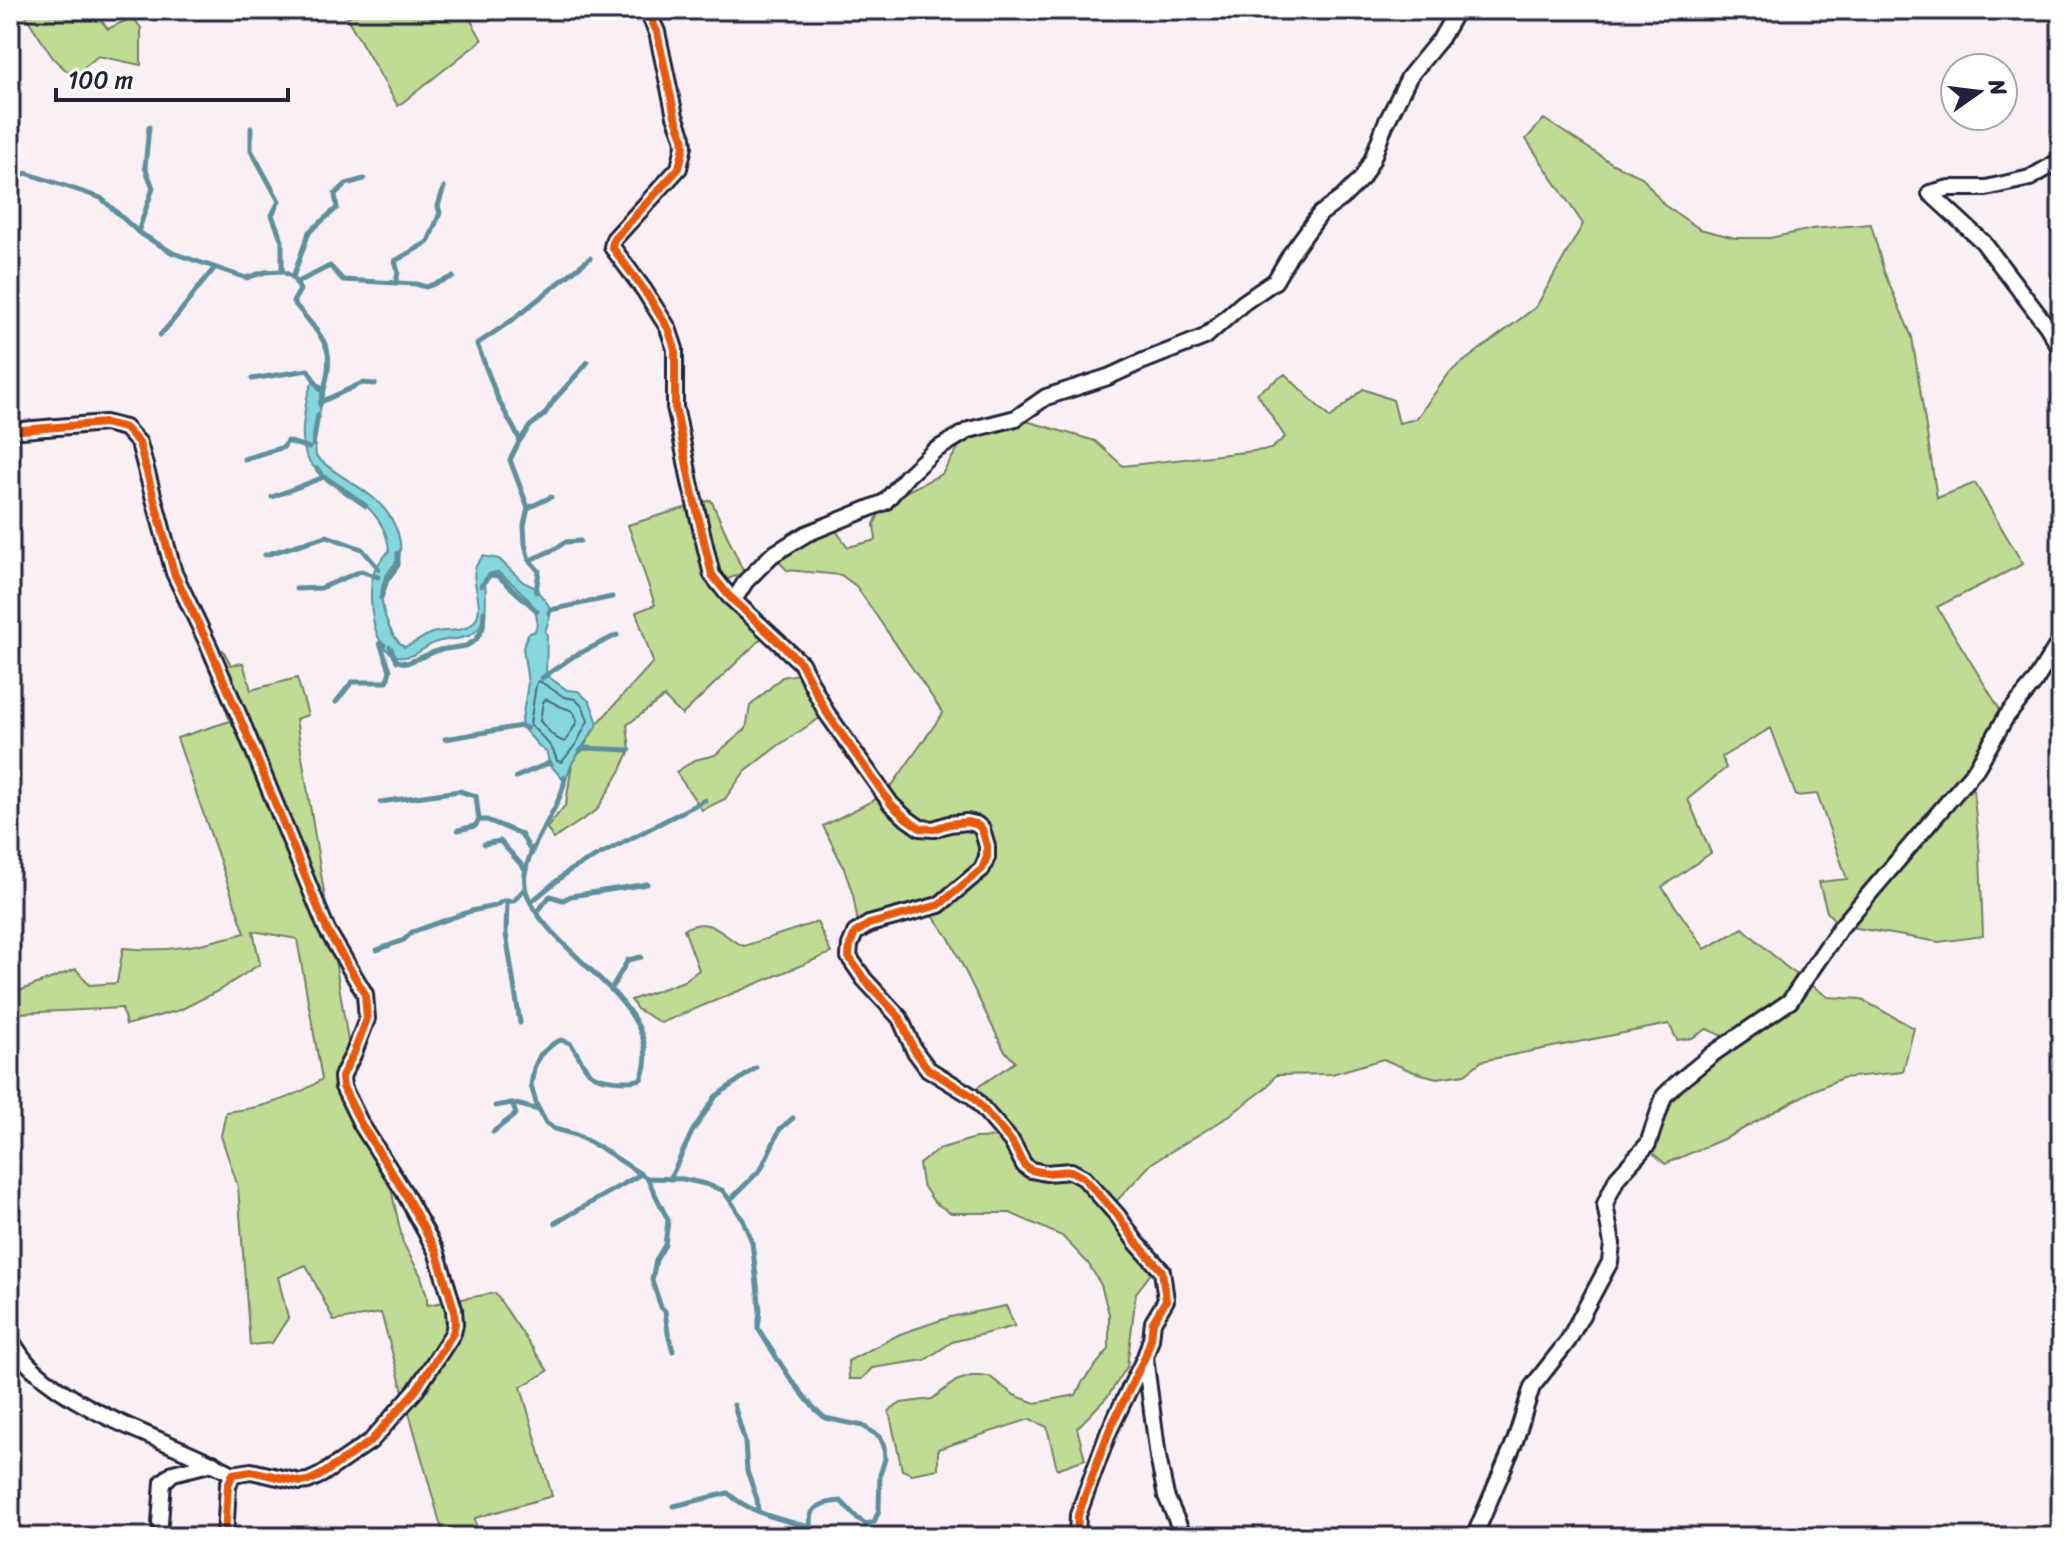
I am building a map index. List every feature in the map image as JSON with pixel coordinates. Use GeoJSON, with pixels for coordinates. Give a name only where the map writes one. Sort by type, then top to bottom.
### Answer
{"type":"FeatureCollection","features":[{"type":"Feature","properties":{"kind":"street"},"geometry":{"type":"LineString","coordinates":[[647,10],[657,32],[675,116],[683,137],[682,156],[679,168],[614,239],[612,247],[652,302],[668,328],[675,349],[675,407],[712,575],[801,663],[826,712],[891,804],[920,828],[934,829],[967,822],[982,829],[987,846],[982,869],[939,905],[869,924],[855,933],[849,957],[864,979],[900,1018],[914,1050],[928,1069],[972,1096],[1012,1142],[1024,1165],[1031,1170],[1046,1173],[1071,1171],[1084,1178],[1164,1276],[1166,1300],[1153,1322],[1145,1357],[1109,1431],[1078,1515],[1077,1537]]}},
{"type":"Feature","properties":{"kind":"street"},"geometry":{"type":"LineString","coordinates":[[734,600],[746,581],[772,555],[806,534],[885,502],[925,459],[957,437],[969,430],[1016,418],[1046,397],[1108,377],[1205,337],[1243,303],[1275,281],[1320,214],[1362,178],[1409,77],[1441,38],[1457,10]]}},
{"type":"Feature","properties":{"kind":"street"},"geometry":{"type":"LineString","coordinates":[[2061,160],[2030,178],[1986,188],[1949,188],[1930,193],[1983,242],[2047,326],[2061,350]]}},
{"type":"Feature","properties":{"kind":"street"},"geometry":{"type":"LineString","coordinates":[[10,431],[105,423],[125,428],[139,443],[174,573],[246,732],[327,930],[365,994],[367,1019],[342,1077],[343,1087],[361,1124],[404,1192],[436,1251],[451,1295],[455,1324],[453,1333],[416,1390],[371,1441],[321,1475],[300,1482],[251,1471],[233,1474],[89,1409],[30,1366],[10,1338]]}},
{"type":"Feature","properties":{"kind":"street"},"geometry":{"type":"LineString","coordinates":[[1474,1537],[1515,1441],[1532,1387],[1568,1341],[1610,1262],[1612,1244],[1606,1199],[1617,1178],[1648,1144],[1664,1096],[1714,1053],[1790,1001],[1840,928],[1976,769],[2006,717],[2034,683],[2061,639]]}},
{"type":"Feature","properties":{"kind":"street"},"geometry":{"type":"LineString","coordinates":[[1145,1357],[1166,1496],[1184,1537]]}},
{"type":"Feature","properties":{"kind":"street"},"geometry":{"type":"LineString","coordinates":[[160,1523],[163,1482],[173,1473],[213,1463]]}},
{"type":"Feature","properties":{"kind":"street"},"geometry":{"type":"LineString","coordinates":[[225,1537],[228,1485],[233,1474]]}},
{"type":"Feature","properties":{"kind":"green space"},"geometry":{"type":"Polygon","coordinates":[[[30,10],[93,10],[108,29],[133,17],[141,28],[141,65],[98,56],[73,77],[53,58],[25,15],[30,10]]]}},
{"type":"Feature","properties":{"kind":"green space"},"geometry":{"type":"Polygon","coordinates":[[[358,10],[465,10],[482,40],[398,106],[347,18],[358,10]]]}},
{"type":"Feature","properties":{"kind":"green space"},"geometry":{"type":"Polygon","coordinates":[[[1544,119],[1613,164],[1642,177],[1664,205],[1700,229],[1735,238],[1770,238],[1812,229],[1871,224],[1884,272],[1912,337],[1937,498],[1975,483],[2023,564],[1937,607],[2004,716],[1989,732],[1971,769],[1980,856],[1983,936],[1939,942],[1839,925],[1827,912],[1819,882],[1847,879],[1817,794],[1796,796],[1771,728],[1722,757],[1726,768],[1688,799],[1711,853],[1662,887],[1705,949],[1743,928],[1785,966],[1828,997],[1861,999],[1914,1028],[1903,1072],[1842,1078],[1728,1137],[1665,1164],[1643,1144],[1651,1117],[1731,1040],[1707,1029],[1692,1038],[1677,1040],[1669,1024],[1482,1061],[1465,1074],[1437,1078],[1383,1059],[1332,1074],[1276,1075],[1265,1089],[1226,1118],[1152,1163],[1109,1209],[1156,1267],[1136,1293],[1127,1367],[1108,1396],[1077,1428],[1085,1459],[1057,1469],[1047,1427],[1030,1419],[938,1449],[938,1469],[912,1474],[902,1470],[889,1411],[901,1403],[932,1399],[956,1381],[971,1376],[989,1376],[1014,1395],[1035,1403],[1076,1395],[1083,1381],[1109,1349],[1109,1314],[1101,1285],[1088,1263],[1062,1236],[1010,1213],[951,1213],[934,1202],[922,1184],[919,1164],[939,1149],[975,1138],[1009,1137],[969,1093],[1015,1062],[1004,1050],[949,938],[930,912],[871,934],[858,923],[843,866],[823,826],[878,798],[893,784],[943,713],[856,586],[841,575],[787,570],[772,555],[831,524],[848,547],[876,540],[874,524],[885,502],[942,474],[969,430],[1016,418],[1095,441],[1123,466],[1271,449],[1285,437],[1257,393],[1285,374],[1330,418],[1363,389],[1393,400],[1399,423],[1416,419],[1450,372],[1536,307],[1583,224],[1526,139],[1544,119]]]}},
{"type":"Feature","properties":{"kind":"green space"},"geometry":{"type":"Polygon","coordinates":[[[711,500],[744,573],[717,583],[768,632],[682,715],[664,697],[627,725],[630,750],[597,810],[553,839],[547,828],[566,804],[572,763],[598,723],[653,662],[636,612],[655,605],[628,525],[711,500]]]}},
{"type":"Feature","properties":{"kind":"green space"},"geometry":{"type":"Polygon","coordinates":[[[223,650],[231,665],[243,663],[251,690],[297,678],[308,715],[296,719],[350,1053],[339,1077],[387,1170],[403,1243],[421,1276],[427,1305],[495,1293],[548,1371],[521,1387],[552,1496],[475,1518],[477,1537],[444,1537],[381,1313],[334,1321],[306,1265],[278,1277],[288,1318],[272,1343],[250,1345],[238,1187],[221,1136],[226,1112],[276,1102],[322,1079],[297,939],[253,931],[260,964],[218,991],[180,1010],[126,1025],[122,1008],[20,1013],[19,991],[76,969],[89,985],[117,983],[123,948],[185,947],[245,933],[177,738],[230,721],[206,656],[223,650]]]}},
{"type":"Feature","properties":{"kind":"green space"},"geometry":{"type":"Polygon","coordinates":[[[804,673],[826,714],[745,771],[725,799],[702,810],[676,772],[695,760],[715,755],[746,729],[750,706],[782,677],[804,673]]]}},
{"type":"Feature","properties":{"kind":"green space"},"geometry":{"type":"Polygon","coordinates":[[[817,922],[831,953],[661,1023],[637,1009],[631,1000],[684,981],[699,970],[684,929],[702,924],[716,928],[744,946],[817,922]]]}},
{"type":"Feature","properties":{"kind":"green space"},"geometry":{"type":"Polygon","coordinates":[[[1006,1306],[1015,1326],[952,1342],[925,1360],[872,1368],[862,1379],[849,1379],[848,1361],[900,1334],[950,1317],[1006,1306]]]}},
{"type":"Feature","properties":{"kind":"water"},"geometry":{"type":"Polygon","coordinates":[[[313,382],[321,385],[321,406],[314,434],[316,456],[369,494],[387,512],[397,532],[399,555],[384,580],[382,597],[388,625],[404,647],[432,633],[460,630],[474,622],[479,608],[474,573],[483,556],[499,559],[523,582],[534,587],[549,606],[551,613],[545,632],[546,675],[567,690],[578,691],[590,702],[598,723],[572,763],[565,782],[549,763],[547,753],[521,726],[528,683],[523,648],[528,634],[535,631],[536,613],[527,597],[498,572],[490,574],[485,580],[485,612],[475,632],[437,642],[407,657],[392,654],[377,635],[371,608],[372,581],[378,563],[389,551],[388,540],[372,512],[312,465],[307,456],[303,423],[313,382]]]}},
{"type":"Feature","properties":{"kind":"waterway"},"geometry":{"type":"LineString","coordinates":[[138,232],[153,188],[145,167],[149,127]]}},
{"type":"Feature","properties":{"kind":"waterway"},"geometry":{"type":"LineString","coordinates":[[251,128],[251,150],[279,201],[272,215],[282,241],[282,271]]}},
{"type":"Feature","properties":{"kind":"waterway"},"geometry":{"type":"LineString","coordinates":[[10,181],[26,173],[101,198],[138,232],[173,253],[246,278],[282,271],[293,277],[300,290],[293,302],[317,331],[327,349],[328,370],[320,405]]}},
{"type":"Feature","properties":{"kind":"waterway"},"geometry":{"type":"LineString","coordinates":[[293,277],[309,232],[337,208],[335,194],[346,184],[364,179]]}},
{"type":"Feature","properties":{"kind":"waterway"},"geometry":{"type":"LineString","coordinates":[[396,283],[398,272],[395,261],[428,242],[440,213],[438,206],[444,187]]}},
{"type":"Feature","properties":{"kind":"waterway"},"geometry":{"type":"LineString","coordinates":[[536,592],[539,571],[529,560],[525,544],[524,525],[528,508],[510,460],[520,440],[498,399],[477,344],[590,258]]}},
{"type":"Feature","properties":{"kind":"waterway"},"geometry":{"type":"LineString","coordinates":[[296,283],[330,266],[343,280],[426,287],[453,277]]}},
{"type":"Feature","properties":{"kind":"waterway"},"geometry":{"type":"LineString","coordinates":[[160,335],[214,269]]}},
{"type":"Feature","properties":{"kind":"waterway"},"geometry":{"type":"LineString","coordinates":[[521,439],[588,362]]}},
{"type":"Feature","properties":{"kind":"waterway"},"geometry":{"type":"LineString","coordinates":[[252,379],[308,370],[320,389]]}},
{"type":"Feature","properties":{"kind":"waterway"},"geometry":{"type":"LineString","coordinates":[[321,402],[362,383],[375,384]]}},
{"type":"Feature","properties":{"kind":"waterway"},"geometry":{"type":"LineString","coordinates":[[313,445],[318,415]]}},
{"type":"Feature","properties":{"kind":"waterway"},"geometry":{"type":"LineString","coordinates":[[244,459],[284,447],[287,441],[309,448]]}},
{"type":"Feature","properties":{"kind":"waterway"},"geometry":{"type":"LineString","coordinates":[[317,469],[366,506]]}},
{"type":"Feature","properties":{"kind":"waterway"},"geometry":{"type":"LineString","coordinates":[[272,497],[324,477]]}},
{"type":"Feature","properties":{"kind":"waterway"},"geometry":{"type":"LineString","coordinates":[[528,508],[551,497]]}},
{"type":"Feature","properties":{"kind":"waterway"},"geometry":{"type":"LineString","coordinates":[[265,555],[327,536],[362,549],[379,569]]}},
{"type":"Feature","properties":{"kind":"waterway"},"geometry":{"type":"LineString","coordinates":[[530,560],[565,542],[580,541]]}},
{"type":"Feature","properties":{"kind":"waterway"},"geometry":{"type":"LineString","coordinates":[[381,598],[387,580],[398,565],[398,553]]}},
{"type":"Feature","properties":{"kind":"waterway"},"geometry":{"type":"LineString","coordinates":[[296,589],[321,588],[361,571],[378,577]]}},
{"type":"Feature","properties":{"kind":"waterway"},"geometry":{"type":"LineString","coordinates":[[481,586],[490,575],[498,576],[537,611]]}},
{"type":"Feature","properties":{"kind":"waterway"},"geometry":{"type":"LineString","coordinates":[[549,613],[550,610],[612,597]]}},
{"type":"Feature","properties":{"kind":"waterway"},"geometry":{"type":"LineString","coordinates":[[390,647],[397,661],[407,663],[439,650],[466,646],[476,640],[483,628],[484,612]]}},
{"type":"Feature","properties":{"kind":"waterway"},"geometry":{"type":"LineString","coordinates":[[542,678],[574,656],[617,635]]}},
{"type":"Feature","properties":{"kind":"waterway"},"geometry":{"type":"LineString","coordinates":[[336,702],[352,682],[387,682],[390,670],[380,643],[384,645]]}},
{"type":"Feature","properties":{"kind":"waterway"},"geometry":{"type":"LineString","coordinates":[[445,739],[521,726],[527,728]]}},
{"type":"Feature","properties":{"kind":"waterway"},"geometry":{"type":"LineString","coordinates":[[580,751],[583,748],[630,750]]}},
{"type":"Feature","properties":{"kind":"waterway"},"geometry":{"type":"LineString","coordinates":[[516,777],[549,763],[551,765]]}},
{"type":"Feature","properties":{"kind":"waterway"},"geometry":{"type":"LineString","coordinates":[[565,777],[556,805],[527,863],[526,891],[537,914],[556,936],[623,1003],[639,1027],[646,1052],[641,1079],[614,1080],[589,1072],[570,1043],[561,1040],[554,1043],[540,1055],[534,1068],[531,1085],[537,1106],[546,1123],[555,1129],[576,1135],[601,1148],[647,1178],[683,1179],[722,1190],[743,1220],[752,1242],[760,1311],[758,1328],[769,1346],[792,1381],[825,1418],[863,1426],[880,1437],[884,1446],[879,1510],[874,1522],[866,1524],[841,1501],[825,1504],[811,1514],[813,1537]]}},
{"type":"Feature","properties":{"kind":"waterway"},"geometry":{"type":"LineString","coordinates":[[380,802],[459,791],[476,796],[479,820],[487,820],[521,834],[532,853]]}},
{"type":"Feature","properties":{"kind":"waterway"},"geometry":{"type":"LineString","coordinates":[[531,902],[570,870],[705,800]]}},
{"type":"Feature","properties":{"kind":"waterway"},"geometry":{"type":"LineString","coordinates":[[458,830],[475,826],[479,820]]}},
{"type":"Feature","properties":{"kind":"waterway"},"geometry":{"type":"LineString","coordinates":[[484,844],[500,841],[526,870]]}},
{"type":"Feature","properties":{"kind":"waterway"},"geometry":{"type":"LineString","coordinates":[[538,911],[550,896],[563,900],[571,896],[647,884]]}},
{"type":"Feature","properties":{"kind":"waterway"},"geometry":{"type":"LineString","coordinates":[[377,950],[404,940],[412,932],[503,901],[514,901],[525,888]]}},
{"type":"Feature","properties":{"kind":"waterway"},"geometry":{"type":"LineString","coordinates":[[507,901],[506,934],[520,1023]]}},
{"type":"Feature","properties":{"kind":"waterway"},"geometry":{"type":"LineString","coordinates":[[611,989],[628,960],[641,957]]}},
{"type":"Feature","properties":{"kind":"waterway"},"geometry":{"type":"LineString","coordinates":[[670,1179],[692,1132],[716,1096],[756,1068]]}},
{"type":"Feature","properties":{"kind":"waterway"},"geometry":{"type":"LineString","coordinates":[[495,1106],[512,1103],[539,1110]]}},
{"type":"Feature","properties":{"kind":"waterway"},"geometry":{"type":"LineString","coordinates":[[493,1132],[516,1114],[512,1103]]}},
{"type":"Feature","properties":{"kind":"waterway"},"geometry":{"type":"LineString","coordinates":[[730,1200],[761,1169],[780,1129],[793,1118]]}},
{"type":"Feature","properties":{"kind":"waterway"},"geometry":{"type":"LineString","coordinates":[[555,1223],[641,1174]]}},
{"type":"Feature","properties":{"kind":"waterway"},"geometry":{"type":"LineString","coordinates":[[647,1178],[668,1220],[665,1245],[656,1260],[652,1280],[665,1311],[673,1351]]}},
{"type":"Feature","properties":{"kind":"waterway"},"geometry":{"type":"LineString","coordinates":[[734,1405],[745,1442],[747,1471],[758,1511]]}},
{"type":"Feature","properties":{"kind":"waterway"},"geometry":{"type":"LineString","coordinates":[[674,1506],[728,1493],[756,1511],[810,1527]]}},
{"type":"Feature","properties":{"kind":"cycle path"},"geometry":{"type":"LineString","coordinates":[[647,10],[657,32],[684,146],[679,168],[614,239],[612,247],[668,328],[675,349],[675,407],[712,575],[729,596],[801,663],[826,712],[891,804],[920,828],[934,829],[967,822],[976,824],[982,829],[987,846],[982,869],[939,905],[869,924],[855,933],[849,957],[864,979],[900,1018],[914,1050],[928,1069],[972,1096],[1012,1142],[1024,1165],[1031,1170],[1046,1173],[1071,1171],[1084,1178],[1162,1271],[1166,1300],[1153,1322],[1145,1357],[1109,1431],[1078,1515],[1077,1537]]}},
{"type":"Feature","properties":{"kind":"cycle path"},"geometry":{"type":"LineString","coordinates":[[10,431],[105,423],[125,428],[139,443],[174,573],[246,732],[327,930],[365,994],[367,1019],[342,1077],[343,1087],[361,1124],[404,1192],[436,1251],[454,1309],[455,1324],[448,1341],[416,1390],[371,1441],[308,1481],[251,1471],[233,1474],[228,1485],[225,1537]]}}]}
